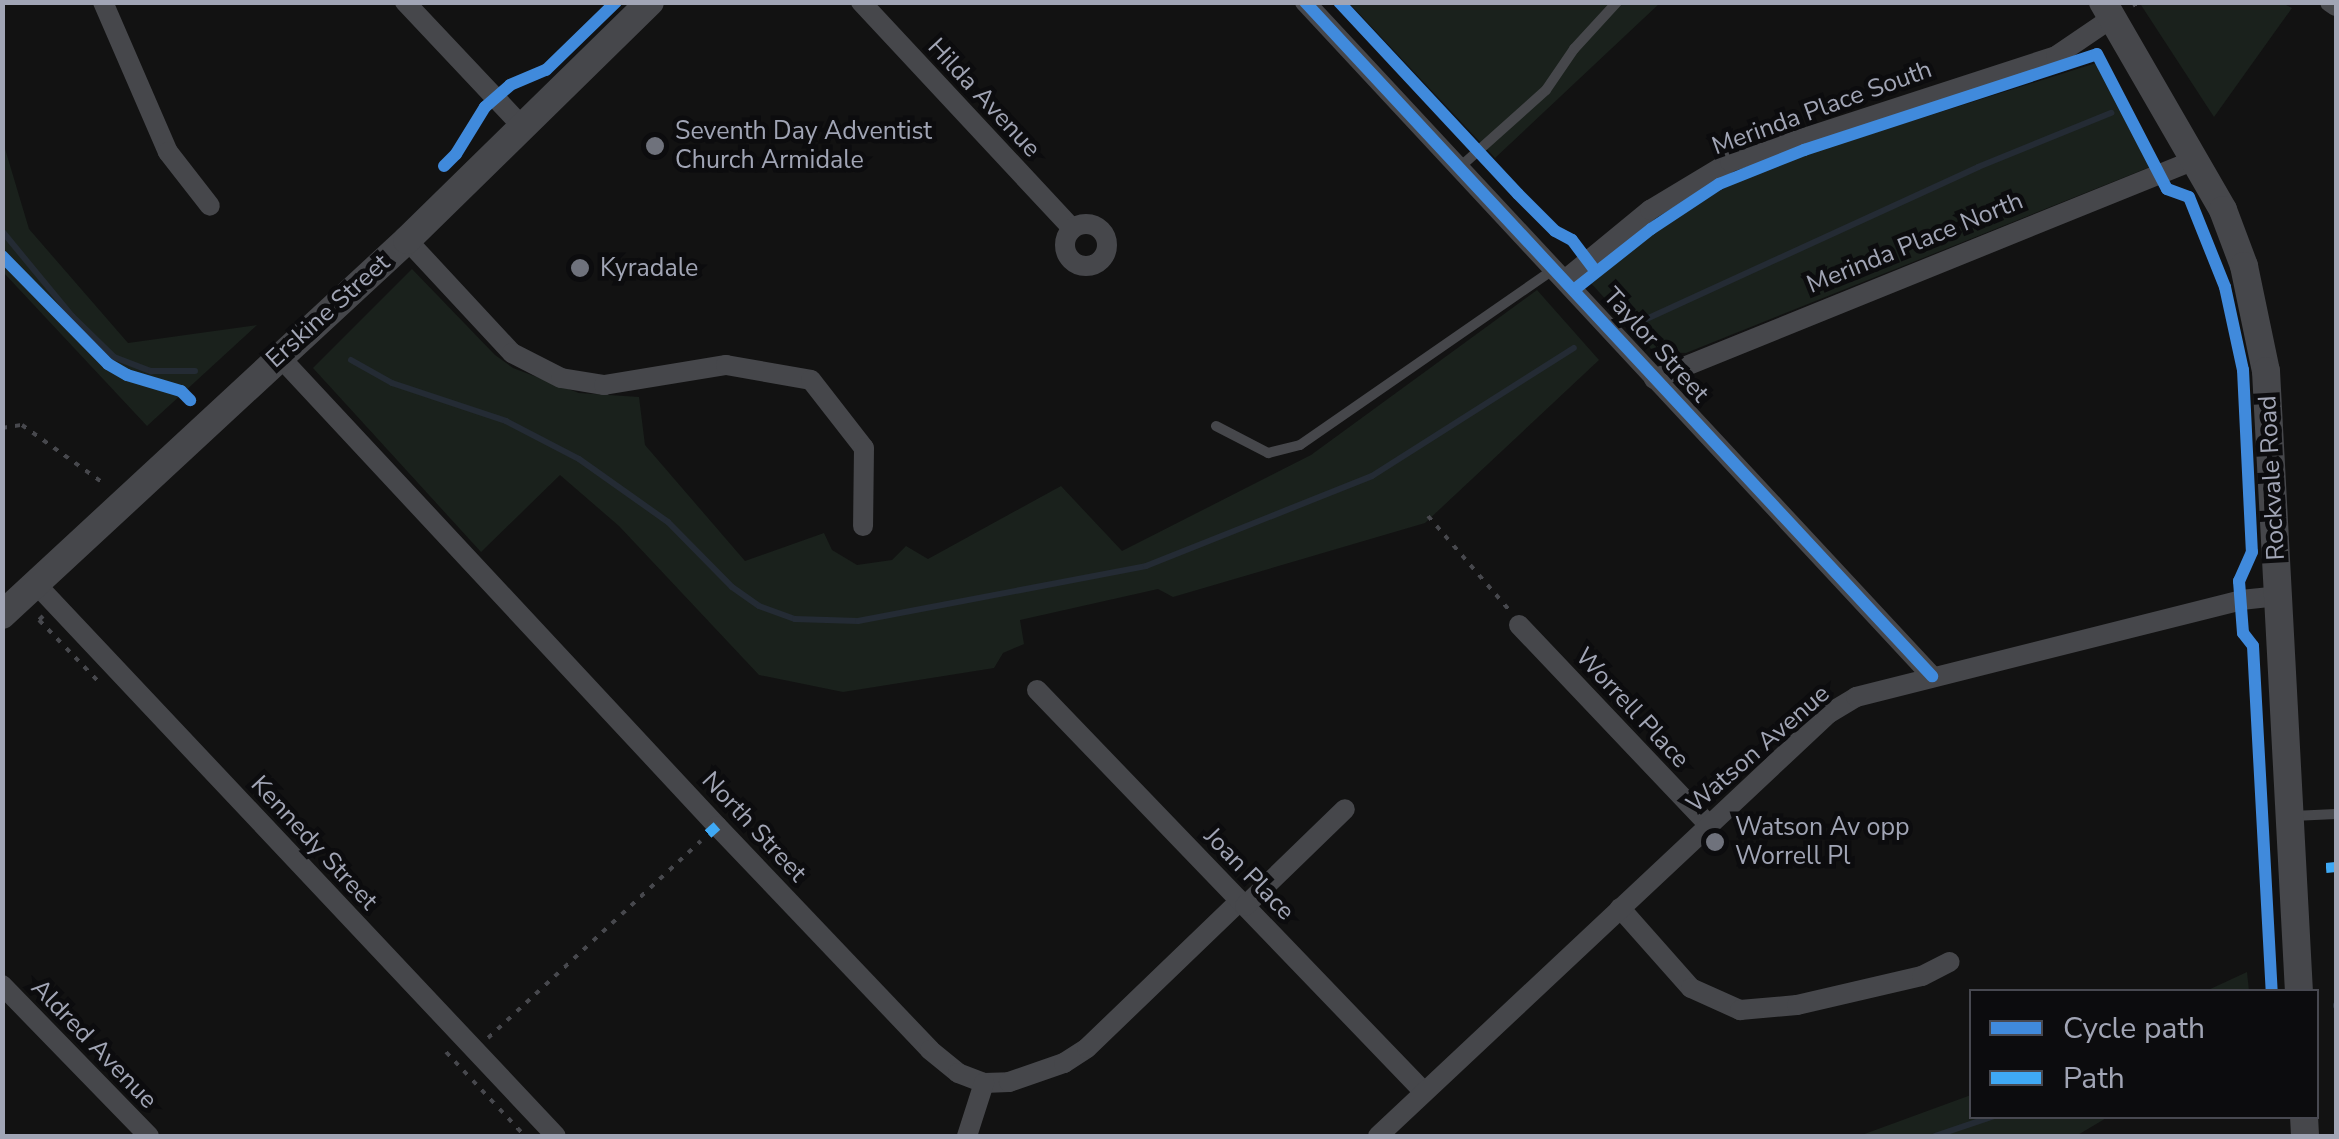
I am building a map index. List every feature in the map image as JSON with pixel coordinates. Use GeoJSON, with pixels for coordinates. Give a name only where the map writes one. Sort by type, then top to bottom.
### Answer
{"type":"FeatureCollection","features":[{"type":"Feature","properties":{"kind":"street"},"geometry":{"type":"LineString","coordinates":[[103,2],[168,152],[210,206]]}},
{"type":"Feature","properties":{"kind":"street"},"geometry":{"type":"LineString","coordinates":[[404,2],[522,125]]}},
{"type":"Feature","properties":{"kind":"street","name":"Erskine Street"},"geometry":{"type":"LineString","coordinates":[[2,615],[278,355],[408,240],[650,2]]}},
{"type":"Feature","properties":{"kind":"street","name":"Hilda Avenue"},"geometry":{"type":"LineString","coordinates":[[861,2],[1072,228]]}},
{"type":"Feature","properties":{"kind":"street","name":"Taylor Street"},"geometry":{"type":"LineString","coordinates":[[1305,2],[1932,676]]}},
{"type":"Feature","properties":{"kind":"street","name":"Rockvale Road"},"geometry":{"type":"LineString","coordinates":[[2121,7],[2198,159],[2244,266],[2266,371],[2292,816],[2298,989]]}},
{"type":"Feature","properties":{"kind":"street","name":"Merinda Place South"},"geometry":{"type":"LineString","coordinates":[[1560,274],[1650,210],[1730,162],[2056,56],[2121,7]]}},
{"type":"Feature","properties":{"kind":"street","name":"Merinda Place North"},"geometry":{"type":"LineString","coordinates":[[1654,379],[2198,159]]}},
{"type":"Feature","properties":{"kind":"street"},"geometry":{"type":"LineString","coordinates":[[408,240],[512,353],[561,378],[604,384],[726,365],[811,380],[864,448],[863,526]]}},
{"type":"Feature","properties":{"kind":"street","name":"North Street"},"geometry":{"type":"LineString","coordinates":[[278,355],[930,1050],[958,1072],[984,1083]]}},
{"type":"Feature","properties":{"kind":"street","name":"Kennedy Street"},"geometry":{"type":"LineString","coordinates":[[36,584],[556,1136]]}},
{"type":"Feature","properties":{"kind":"street","name":"Watson Avenue"},"geometry":{"type":"LineString","coordinates":[[1378,1136],[1828,714],[1856,697],[2241,600],[2278,596]]}},
{"type":"Feature","properties":{"kind":"street","name":"Worrell Place"},"geometry":{"type":"LineString","coordinates":[[1519,625],[1708,826]]}},
{"type":"Feature","properties":{"kind":"street","name":"Joan Place"},"geometry":{"type":"LineString","coordinates":[[1037,690],[1424,1092]]}},
{"type":"Feature","properties":{"kind":"street"},"geometry":{"type":"LineString","coordinates":[[968,1136],[984,1083],[1009,1082],[1041,1073],[1087,1048],[1345,808]]}},
{"type":"Feature","properties":{"kind":"street"},"geometry":{"type":"LineString","coordinates":[[1620,908],[1691,988],[1740,1010],[1815,1001],[1922,976],[1950,962]]}},
{"type":"Feature","properties":{"kind":"street","name":"Aldred Avenue"},"geometry":{"type":"LineString","coordinates":[[2,986],[149,1136]]}},
{"type":"Feature","properties":{"kind":"lane"},"geometry":{"type":"LineString","coordinates":[[1460,167],[1546,90],[1574,49],[1616,2]]}},
{"type":"Feature","properties":{"kind":"lane"},"geometry":{"type":"LineString","coordinates":[[1216,426],[1268,453],[1300,446],[1560,274]]}},
{"type":"Feature","properties":{"kind":"lane"},"geometry":{"type":"LineString","coordinates":[[2292,816],[2336,814]]}},
{"type":"Feature","properties":{"kind":"path"},"geometry":{"type":"LineString","coordinates":[[2,428],[22,425],[103,483]]}},
{"type":"Feature","properties":{"kind":"path"},"geometry":{"type":"LineString","coordinates":[[1428,516],[1505,602]]}},
{"type":"Feature","properties":{"kind":"path"},"geometry":{"type":"LineString","coordinates":[[43,616],[39,620],[104,688]]}},
{"type":"Feature","properties":{"kind":"path"},"geometry":{"type":"LineString","coordinates":[[486,1039],[708,834]]}},
{"type":"Feature","properties":{"kind":"path"},"geometry":{"type":"LineString","coordinates":[[446,1052],[524,1136]]}},
{"type":"Feature","properties":{"kind":"shaded area"},"geometry":{"type":"Polygon","coordinates":[[[2280,2],[2292,8],[2214,117],[2141,5],[2280,2]]]}},
{"type":"Feature","properties":{"kind":"shaded area"},"geometry":{"type":"Polygon","coordinates":[[[1349,3],[1660,3],[1495,158],[1349,3]]]}},
{"type":"Feature","properties":{"kind":"shaded area"},"geometry":{"type":"Polygon","coordinates":[[[2096,63],[2132,124],[2150,167],[1686,353],[1654,352],[1588,280],[1658,229],[1734,182],[1769,166],[2096,63]]]}},
{"type":"Feature","properties":{"kind":"shaded area"},"geometry":{"type":"Polygon","coordinates":[[[3,142],[29,229],[128,343],[257,325],[147,426],[3,272],[3,142]]]}},
{"type":"Feature","properties":{"kind":"shaded area"},"geometry":{"type":"Polygon","coordinates":[[[412,269],[495,355],[513,368],[579,393],[639,397],[645,445],[745,561],[824,533],[832,550],[857,565],[892,560],[906,546],[928,559],[1061,486],[1122,551],[1311,455],[1537,290],[1599,360],[1425,523],[1173,597],[1158,589],[1020,620],[1024,644],[1003,653],[994,668],[843,692],[759,675],[619,526],[560,475],[481,552],[313,368],[412,269]]]}},
{"type":"Feature","properties":{"kind":"shaded area"},"geometry":{"type":"Polygon","coordinates":[[[2247,972],[2249,989],[2210,989],[2247,972]]]}},
{"type":"Feature","properties":{"kind":"shaded area"},"geometry":{"type":"Polygon","coordinates":[[[1969,1096],[1969,1119],[2105,1119],[2076,1136],[1859,1136],[1969,1096]]]}},
{"type":"Feature","properties":{"kind":"waterway"},"geometry":{"type":"LineString","coordinates":[[1642,321],[1978,167],[2111,113]]}},
{"type":"Feature","properties":{"kind":"waterway"},"geometry":{"type":"LineString","coordinates":[[2,231],[72,316],[114,357],[151,371],[195,371]]}},
{"type":"Feature","properties":{"kind":"waterway"},"geometry":{"type":"LineString","coordinates":[[351,360],[392,383],[506,421],[579,459],[668,522],[732,587],[759,606],[795,619],[858,621],[1146,566],[1372,476],[1574,348]]}},
{"type":"Feature","properties":{"kind":"waterway"},"geometry":{"type":"LineString","coordinates":[[1935,1136],[1985,1119]]}},
{"type":"Feature","properties":{"kind":"marked path"},"geometry":{"type":"LineString","coordinates":[[708,834],[717,826]]}},
{"type":"Feature","properties":{"kind":"marked path"},"geometry":{"type":"LineString","coordinates":[[2326,868],[2336,867]]}},
{"type":"Feature","properties":{"kind":"cycle path"},"geometry":{"type":"LineString","coordinates":[[444,166],[456,154],[485,107],[510,85],[546,70],[616,2]]}},
{"type":"Feature","properties":{"kind":"cycle path"},"geometry":{"type":"LineString","coordinates":[[1305,2],[1932,676]]}},
{"type":"Feature","properties":{"kind":"cycle path"},"geometry":{"type":"LineString","coordinates":[[1339,2],[1518,194],[1555,231],[1572,240],[1595,271]]}},
{"type":"Feature","properties":{"kind":"cycle path"},"geometry":{"type":"LineString","coordinates":[[1575,289],[1651,229],[1719,184],[1804,150],[2097,54],[2167,189],[2189,197],[2225,287],[2243,370],[2252,552],[2239,581],[2243,633],[2253,646],[2272,989]]}},
{"type":"Feature","properties":{"kind":"cycle path"},"geometry":{"type":"LineString","coordinates":[[2,256],[108,364],[127,375],[181,391],[190,400]]}},
{"type":"Feature","properties":{"kind":"place","name":"Seventh Day Adventist Church Armidale"},"geometry":{"type":"Point","coordinates":[655,146]}},
{"type":"Feature","properties":{"kind":"place","name":"Kyradale"},"geometry":{"type":"Point","coordinates":[580,268]}},
{"type":"Feature","properties":{"kind":"place","name":"Watson Av opp Worrell Pl"},"geometry":{"type":"Point","coordinates":[1715,842]}}]}
